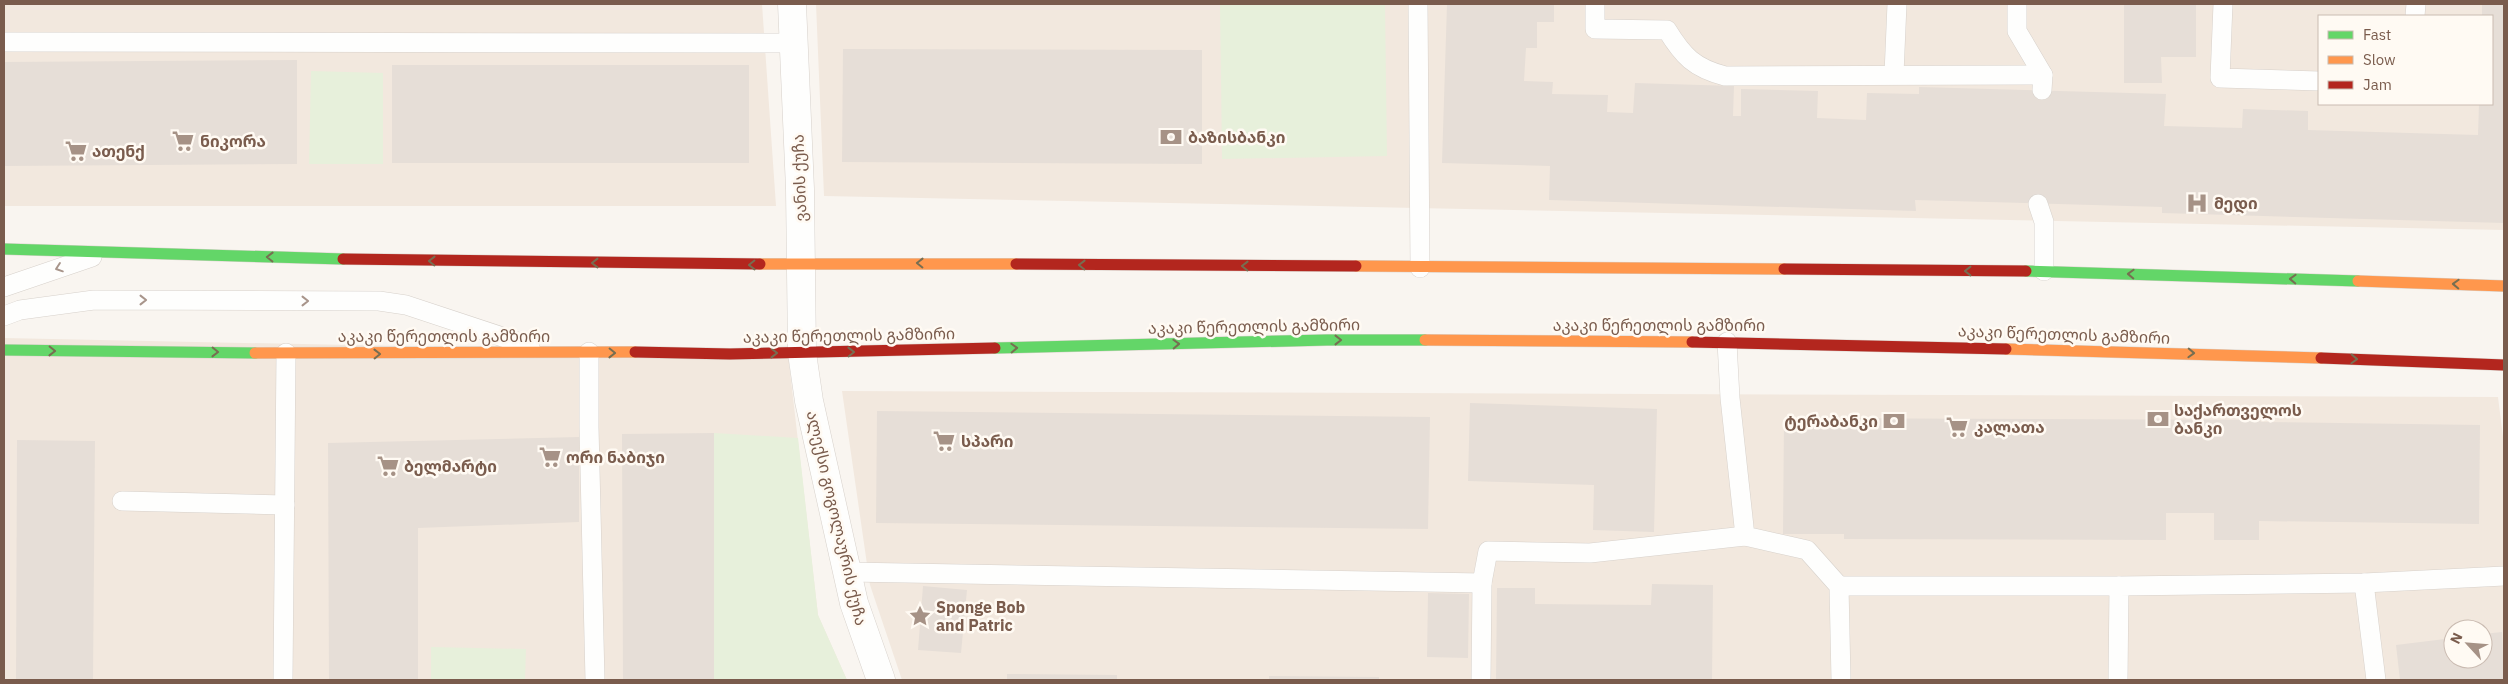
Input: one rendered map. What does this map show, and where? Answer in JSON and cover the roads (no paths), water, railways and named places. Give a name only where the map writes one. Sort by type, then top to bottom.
[{"type":"main road","points":[[4,249],[497,263],[893,263],[2044,271],[2504,286]]},
{"type":"main road","name":"აკაკი წერეთლის გამზირი","points":[[4,350],[286,353],[546,351],[802,353],[1327,340],[1727,342],[2143,352],[2504,365]]},
{"type":"street","name":"ვანის ქუჩა","points":[[792,4],[801,264],[802,353]]},
{"type":"street","name":"ალექსი გოგოლაურის ქუჩა","points":[[802,353],[809,401],[854,603],[881,680]]},
{"type":"lane","points":[[1418,4],[1420,268]]},
{"type":"lane","points":[[1595,4],[1595,29],[1667,30],[1680,52],[1705,71],[1725,76],[1894,74],[2042,82],[2017,31],[2017,4]]},
{"type":"lane","points":[[1894,74],[1897,4]]},
{"type":"lane","points":[[2223,4],[2220,78],[2318,81]]},
{"type":"lane","points":[[4,42],[794,43]]},
{"type":"lane","points":[[2038,204],[2044,222],[2044,271]]},
{"type":"lane","points":[[4,287],[105,252]]},
{"type":"lane","points":[[4,316],[20,310],[94,300],[379,301],[406,305],[546,351]]},
{"type":"lane","points":[[1727,342],[1730,398],[1745,536]]},
{"type":"lane","points":[[589,352],[595,680]]},
{"type":"lane","points":[[283,680],[286,353]]},
{"type":"lane","points":[[122,501],[285,505]]},
{"type":"lane","points":[[1481,680],[1482,584],[1488,551],[1590,553],[1745,536],[1807,550],[1839,586],[1842,680]]},
{"type":"lane","points":[[848,572],[1482,584]]},
{"type":"lane","points":[[1839,586],[2119,586],[2364,583],[2504,576]]},
{"type":"lane","points":[[2364,583],[2376,680]]},
{"type":"lane","points":[[2118,680],[2119,586]]},
{"type":"place","name":"ბაზისბანკი","points":[[1171,137]]},
{"type":"place","name":"ნიკორა","points":[[183,141]]},
{"type":"place","name":"ათენქ","points":[[76,151]]},
{"type":"place","name":"მედი","points":[[2197,203]]},
{"type":"place","name":"საქართველოს ბანკი","points":[[2158,419]]},
{"type":"place","name":"ტერაბანკი","points":[[1894,421]]},
{"type":"place","name":"კალათა","points":[[1957,427]]},
{"type":"place","name":"სპარი","points":[[944,441]]},
{"type":"place","name":"ორი ნაბიჯი","points":[[550,457]]},
{"type":"place","name":"ბელმარტი","points":[[388,466]]},
{"type":"place","name":"Sponge Bob and Patric","points":[[920,616]]}]
